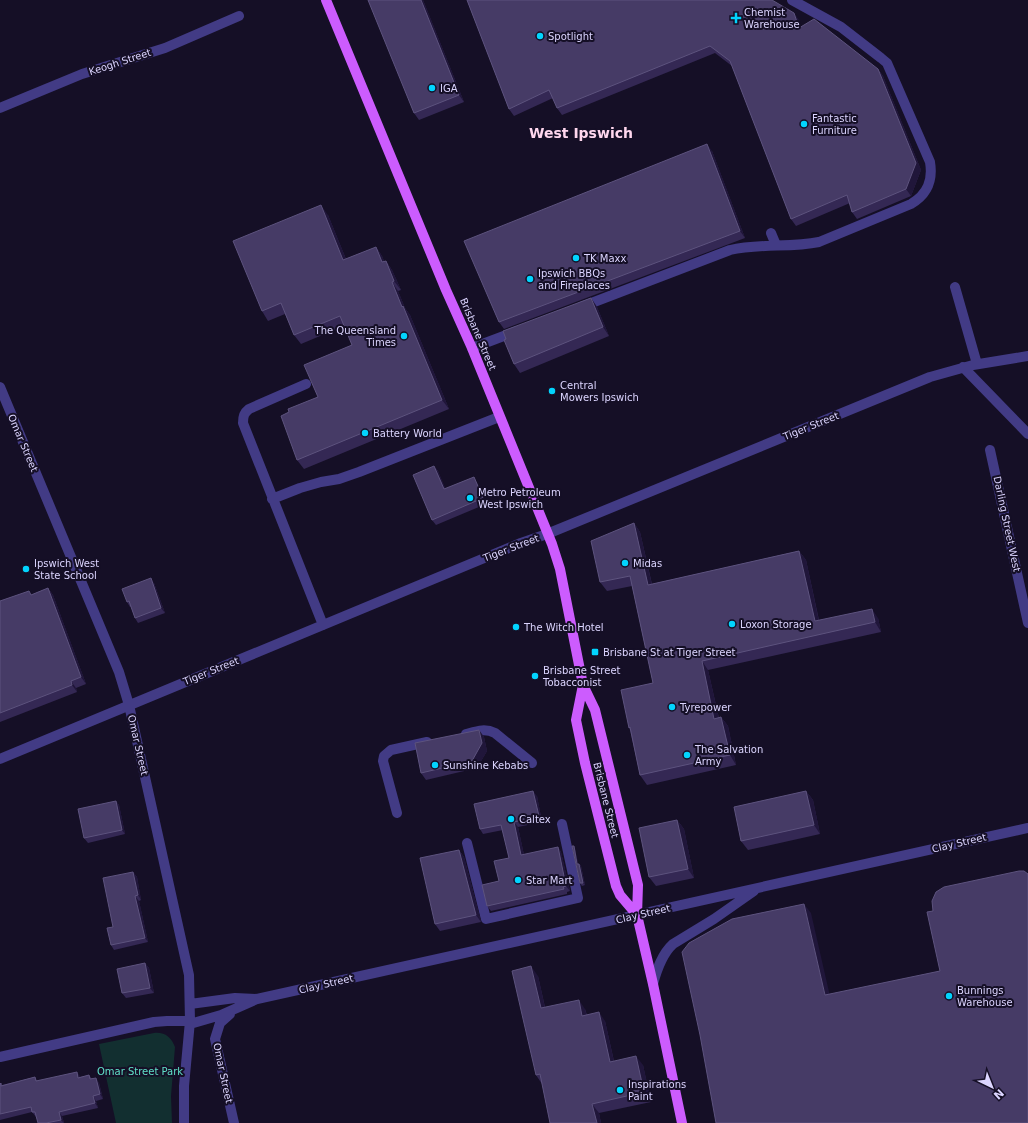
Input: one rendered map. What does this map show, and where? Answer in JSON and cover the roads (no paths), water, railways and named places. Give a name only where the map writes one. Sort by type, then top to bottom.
[{"type":"main road","name":"Brisbane Street","points":[[326,0],[397,168],[446,290],[472,348],[560,569],[584,684],[595,710],[638,885],[637,915],[682,1123]]},
{"type":"main road","name":"Brisbane Street","points":[[584,684],[576,720],[584,763],[616,886],[620,895],[637,915]]},
{"type":"street","points":[[571,311],[730,250],[743,247],[810,244],[819,242],[911,204],[919,199],[929,187],[931,170],[930,162],[886,63],[841,27],[792,0]]},
{"type":"street","name":"Keogh Street","points":[[0,108],[82,74],[165,48],[239,16]]},
{"type":"street","points":[[771,233],[776,245]]},
{"type":"street","points":[[955,287],[977,364]]},
{"type":"street","points":[[472,348],[527,328]]},
{"type":"street","name":"Tiger Street","points":[[0,759],[112,714],[129,705],[521,543],[547,534],[930,376],[977,364],[1028,356]]},
{"type":"street","points":[[963,367],[1028,434]]},
{"type":"street","points":[[306,384],[249,409],[245,413],[242,424],[323,625]]},
{"type":"street","name":"Omar Street","points":[[0,387],[119,672],[129,705],[190,981],[190,1023],[184,1086],[184,1123]]},
{"type":"street","points":[[272,499],[300,488],[338,479],[359,472],[500,417]]},
{"type":"street","name":"Darling Street West","points":[[990,450],[1028,623]]},
{"type":"street","points":[[454,736],[485,730],[490,731],[495,733],[532,763]]},
{"type":"street","points":[[397,813],[383,761],[384,756],[391,750],[438,740]]},
{"type":"street","points":[[467,843],[486,919],[578,898],[562,824]]},
{"type":"street","name":"Clay Street","points":[[0,1057],[154,1022],[167,1021],[190,1023],[221,1015],[257,999],[1028,828]]},
{"type":"street","points":[[653,984],[661,961],[673,944],[714,919],[759,887]]},
{"type":"street","name":"Clay Street","points":[[190,1004],[235,998],[257,999]]},
{"type":"street","name":"Omar Street","points":[[234,1123],[215,1039],[220,1023],[238,1008]]},
{"type":"place","name":"Chemist Warehouse","points":[[736,18]]},
{"type":"place","name":"Spotlight","points":[[540,36]]},
{"type":"place","name":"IGA","points":[[432,88]]},
{"type":"place","name":"Fantastic Furniture","points":[[804,124]]},
{"type":"place","name":"TK Maxx","points":[[576,258]]},
{"type":"place","name":"Ipswich BBQs and Fireplaces","points":[[530,279]]},
{"type":"place","name":"The Queensland Times","points":[[404,336]]},
{"type":"place","name":"Central Mowers Ipswich","points":[[552,391]]},
{"type":"place","name":"Battery World","points":[[365,433]]},
{"type":"place","name":"Metro Petroleum West Ipswich","points":[[470,498]]},
{"type":"place","name":"Midas","points":[[625,563]]},
{"type":"place","name":"Ipswich West State School","points":[[26,569]]},
{"type":"place","name":"Loxon Storage","points":[[732,624]]},
{"type":"place","name":"The Witch Hotel","points":[[516,627]]},
{"type":"place","name":"Brisbane St at Tiger Street","points":[[595,652]]},
{"type":"place","name":"Brisbane Street Tobacconist","points":[[535,676]]},
{"type":"place","name":"Tyrepower","points":[[672,707]]},
{"type":"place","name":"The Salvation Army","points":[[687,755]]},
{"type":"place","name":"Sunshine Kebabs","points":[[435,765]]},
{"type":"place","name":"Caltex","points":[[511,819]]},
{"type":"place","name":"Star Mart","points":[[518,880]]},
{"type":"place","name":"Bunnings Warehouse","points":[[949,996]]},
{"type":"place","name":"Inspirations Paint","points":[[620,1090]]},
{"type":"district","name":"West Ipswich","points":[[581,133]]},
{"type":"park label","name":"Omar Street Park","points":[[140,1071]]}]
